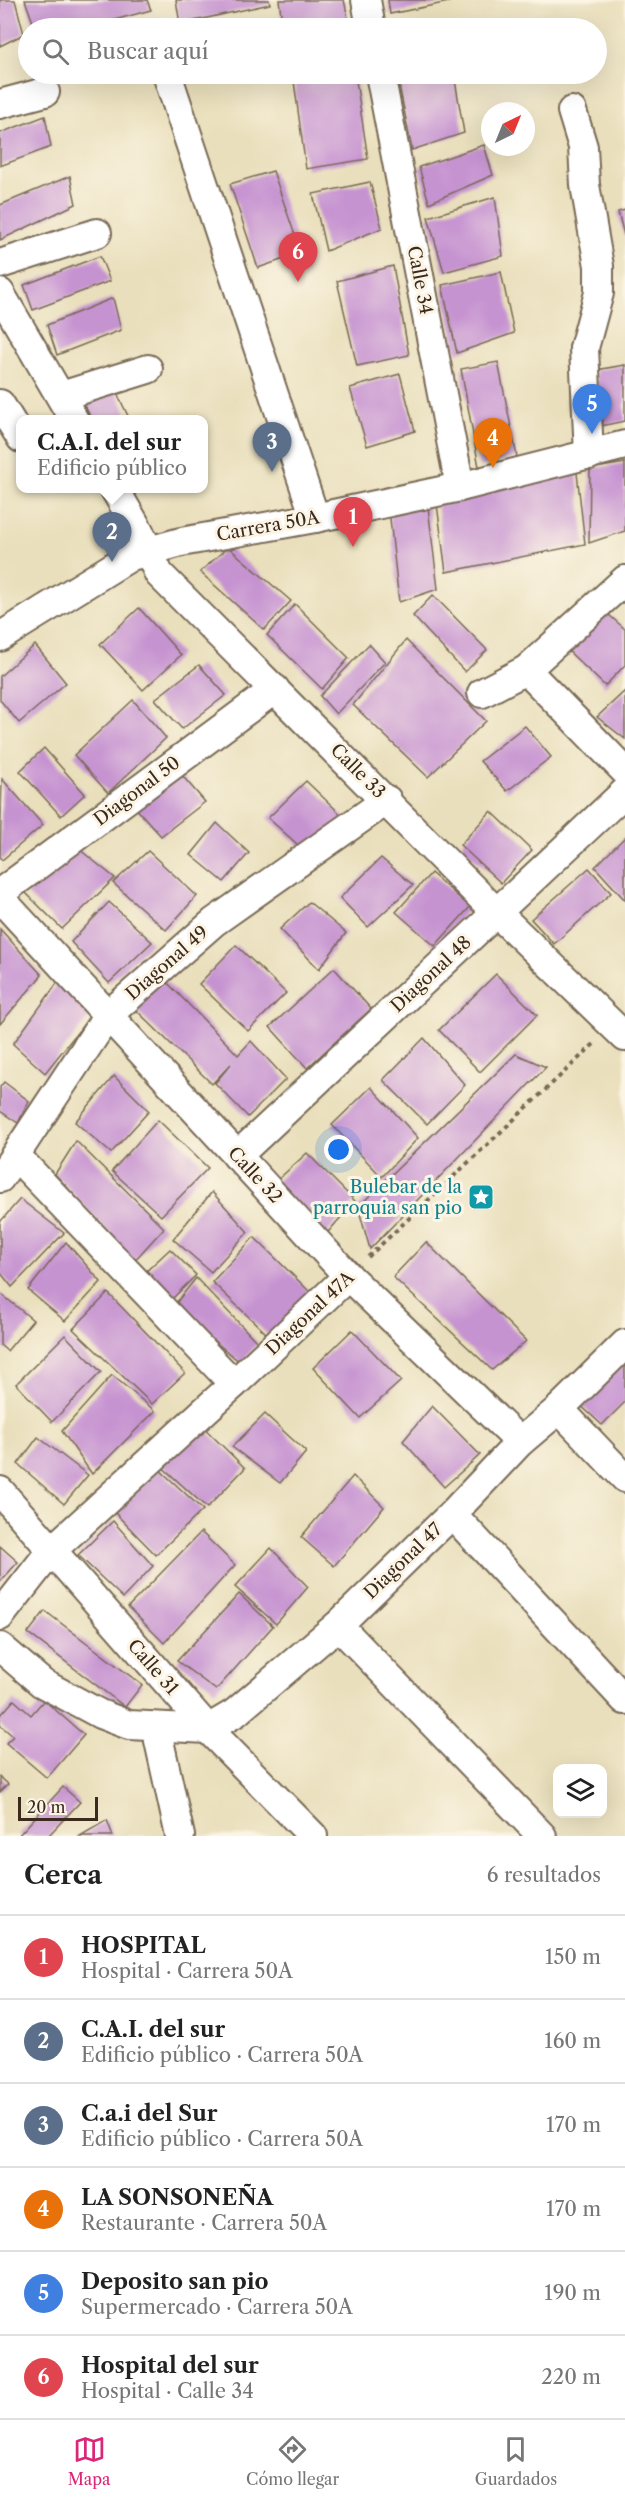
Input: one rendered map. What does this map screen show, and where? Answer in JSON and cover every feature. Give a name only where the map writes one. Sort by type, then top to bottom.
[{"type":"street","points":[[366,0],[369,18]]},
{"type":"street","points":[[170,84],[315,518]]},
{"type":"street","name":"Calle 34","points":[[382,84],[460,487]]},
{"type":"street","points":[[0,104],[45,92]]},
{"type":"street","points":[[572,111],[583,147],[585,185],[599,266],[599,293],[584,348],[589,454]]},
{"type":"street","points":[[0,264],[97,233]]},
{"type":"street","points":[[0,295],[67,408],[148,369]]},
{"type":"street","points":[[0,404],[16,430]]},
{"type":"street","name":"Carrera 50A","points":[[0,637],[131,556],[181,542],[315,518],[460,487],[625,445]]},
{"type":"street","name":"Calle 33","points":[[116,493],[139,531],[159,574],[387,800],[496,912],[621,1025]]},
{"type":"street","points":[[482,693],[526,670],[625,580]]},
{"type":"street","points":[[526,670],[625,771]]},
{"type":"street","name":"Diagonal 50","points":[[0,895],[275,689]]},
{"type":"street","name":"Diagonal 48","points":[[237,1156],[625,792]]},
{"type":"street","name":"Diagonal 49","points":[[8,1167],[108,1015],[214,922],[387,800]]},
{"type":"street","name":"Calle 32","points":[[0,895],[348,1276],[520,1442]]},
{"type":"street","points":[[8,1167],[234,1384]]},
{"type":"street","name":"Diagonal 47A","points":[[0,1616],[51,1551],[348,1276]]},
{"type":"street","name":"Diagonal 47","points":[[208,1728],[235,1713],[338,1625],[452,1514],[520,1442],[559,1409],[625,1344]]},
{"type":"street","points":[[559,1409],[625,1478]]},
{"type":"street","name":"Calle 31","points":[[0,1491],[208,1728],[313,1836]]},
{"type":"street","points":[[452,1514],[625,1700]]},
{"type":"street","points":[[338,1625],[542,1836]]},
{"type":"street","points":[[0,1647],[42,1683],[100,1714],[129,1725],[208,1728]]},
{"type":"street","points":[[156,1727],[180,1836]]},
{"type":"path","name":"Diagonal 47A","points":[[348,1276],[621,1025]]},
{"type":"building","points":[[0,0],[15,0],[20,18],[18,37],[0,46]]},
{"type":"building","points":[[25,0],[147,0],[151,10],[122,18],[31,18]]},
{"type":"building","points":[[176,0],[269,0],[270,4],[207,18],[179,18]]},
{"type":"building","points":[[279,0],[344,0],[348,18],[282,18]]},
{"type":"building","points":[[388,0],[448,0],[449,2],[390,14]]},
{"type":"building","points":[[294,84],[357,84],[368,159],[306,169]]},
{"type":"building","points":[[399,84],[456,84],[464,133],[412,150]]},
{"type":"building","points":[[45,116],[51,147],[0,166],[0,133]]},
{"type":"building","points":[[481,146],[481,156],[487,156],[493,175],[429,203],[419,167]]},
{"type":"building","points":[[273,171],[301,253],[258,268],[230,184]]},
{"type":"building","points":[[70,176],[76,204],[0,240],[0,205]]},
{"type":"building","points":[[370,182],[382,228],[326,251],[313,194]]},
{"type":"building","points":[[495,197],[503,256],[444,272],[428,217]]},
{"type":"building","points":[[625,210],[625,235],[624,235],[618,212]]},
{"type":"building","points":[[100,256],[110,281],[33,310],[24,285]]},
{"type":"building","points":[[393,266],[409,355],[357,366],[337,281]]},
{"type":"building","points":[[501,272],[514,333],[457,353],[442,285]]},
{"type":"building","points":[[113,298],[121,330],[57,355],[47,325]]},
{"type":"building","points":[[498,362],[517,457],[479,467],[461,369]]},
{"type":"building","points":[[625,365],[625,421],[596,427],[596,370]]},
{"type":"building","points":[[400,374],[415,431],[367,446],[350,388]]},
{"type":"building","points":[[115,389],[128,415],[90,415],[84,404]]},
{"type":"building","points":[[625,463],[625,531],[589,543],[590,469]]},
{"type":"building","points":[[576,464],[585,544],[446,572],[436,497]]},
{"type":"building","points":[[427,499],[438,589],[399,602],[389,509]]},
{"type":"building","points":[[228,547],[291,601],[264,630],[200,572]]},
{"type":"building","points":[[433,595],[487,650],[465,672],[413,616]]},
{"type":"building","points":[[295,604],[349,658],[322,689],[267,635]]},
{"type":"building","points":[[139,608],[181,655],[143,690],[100,644]]},
{"type":"building","points":[[601,608],[625,629],[625,665],[605,686],[562,645]]},
{"type":"building","points":[[406,640],[486,721],[428,777],[353,705]]},
{"type":"building","points":[[369,644],[385,662],[336,714],[320,696]]},
{"type":"building","points":[[35,645],[66,683],[19,723],[0,700],[0,676]]},
{"type":"building","points":[[199,665],[226,695],[182,729],[155,699]]},
{"type":"building","points":[[625,691],[625,739],[597,717]]},
{"type":"building","points":[[133,700],[166,738],[108,793],[74,755]]},
{"type":"building","points":[[525,726],[551,757],[507,791],[480,761]]},
{"type":"building","points":[[44,748],[85,794],[61,816],[20,771]]},
{"type":"building","points":[[179,772],[205,802],[161,836],[134,806]]},
{"type":"building","points":[[2,779],[43,825],[2,860],[0,858]]},
{"type":"building","points":[[306,781],[351,824],[306,852],[268,818]]},
{"type":"building","points":[[491,811],[532,850],[501,883],[460,845]]},
{"type":"building","points":[[217,823],[249,853],[224,882],[191,855]]},
{"type":"building","points":[[625,837],[625,900],[595,867]]},
{"type":"building","points":[[74,845],[115,878],[62,929],[25,892]]},
{"type":"building","points":[[148,851],[197,896],[166,930],[113,883]]},
{"type":"building","points":[[381,858],[413,885],[368,927],[340,898]]},
{"type":"building","points":[[589,868],[611,893],[554,944],[531,919]]},
{"type":"building","points":[[431,873],[470,907],[435,946],[396,912]]},
{"type":"building","points":[[109,902],[152,942],[109,983],[71,942]]},
{"type":"building","points":[[309,902],[346,933],[319,969],[280,929]]},
{"type":"building","points":[[0,929],[42,975],[0,1024]]},
{"type":"building","points":[[236,945],[286,993],[248,1031],[199,984]]},
{"type":"building","points":[[334,968],[371,1009],[307,1068],[270,1027]]},
{"type":"building","points":[[496,974],[537,1015],[480,1072],[439,1030]]},
{"type":"building","points":[[160,975],[238,1055],[251,1041],[286,1079],[248,1117],[215,1083],[231,1064],[212,1084],[132,1006]]},
{"type":"building","points":[[58,982],[92,1014],[45,1073],[13,1044]]},
{"type":"building","points":[[424,1038],[465,1085],[427,1124],[383,1080]]},
{"type":"building","points":[[516,1054],[546,1067],[370,1249],[358,1207]]},
{"type":"building","points":[[114,1076],[149,1111],[111,1153],[75,1122]]},
{"type":"building","points":[[4,1082],[29,1101],[18,1123],[0,1111],[0,1087]]},
{"type":"building","points":[[371,1087],[418,1138],[382,1177],[332,1125]]},
{"type":"building","points":[[158,1120],[208,1168],[161,1216],[112,1171]]},
{"type":"building","points":[[76,1141],[164,1228],[134,1261],[55,1174]]},
{"type":"building","points":[[307,1153],[355,1201],[322,1239],[273,1184]]},
{"type":"building","points":[[212,1192],[248,1232],[211,1272],[173,1239]]},
{"type":"building","points":[[20,1199],[64,1233],[12,1287],[0,1272],[0,1222]]},
{"type":"building","points":[[254,1237],[311,1293],[269,1336],[212,1282]]},
{"type":"building","points":[[66,1242],[101,1282],[65,1321],[28,1290]]},
{"type":"building","points":[[426,1242],[526,1341],[492,1370],[393,1277]]},
{"type":"building","points":[[170,1249],[196,1275],[171,1300],[141,1276]]},
{"type":"building","points":[[196,1278],[258,1343],[241,1363],[173,1307]]},
{"type":"building","points":[[0,1293],[33,1320],[7,1351],[0,1345]]},
{"type":"building","points":[[108,1293],[185,1373],[152,1404],[73,1329]]},
{"type":"building","points":[[352,1330],[401,1381],[360,1418],[313,1368]]},
{"type":"building","points":[[65,1335],[101,1372],[52,1422],[16,1384]]},
{"type":"building","points":[[625,1352],[625,1402],[602,1425],[577,1402]]},
{"type":"building","points":[[112,1375],[155,1411],[92,1474],[62,1431]]},
{"type":"building","points":[[432,1406],[480,1455],[444,1487],[403,1441]]},
{"type":"building","points":[[265,1414],[306,1452],[280,1483],[232,1447]]},
{"type":"building","points":[[199,1423],[245,1468],[207,1508],[159,1464]]},
{"type":"building","points":[[38,1437],[88,1475],[64,1504],[18,1464]]},
{"type":"building","points":[[159,1469],[203,1510],[156,1555],[115,1513]]},
{"type":"building","points":[[353,1476],[384,1507],[334,1566],[301,1537]]},
{"type":"building","points":[[113,1521],[153,1566],[123,1598],[78,1555]]},
{"type":"building","points":[[201,1532],[235,1565],[164,1643],[128,1607]]},
{"type":"building","points":[[0,1546],[18,1562],[0,1582]]},
{"type":"building","points":[[271,1548],[308,1587],[276,1624],[235,1587]]},
{"type":"building","points":[[239,1594],[273,1626],[216,1690],[177,1661]]},
{"type":"building","points":[[45,1611],[142,1685],[125,1707],[28,1633]]},
{"type":"building","points":[[14,1700],[31,1715],[44,1700],[84,1735],[47,1778],[6,1743],[13,1736],[0,1725],[0,1716]]},
{"type":"building","points":[[0,1777],[8,1784],[0,1792]]},
{"type":"building","points":[[63,1787],[80,1802],[48,1836],[18,1836]]},
{"type":"building","points":[[107,1820],[113,1836],[80,1836]]},
{"type":"place","name":"Hospital del sur","points":[[298,282]]},
{"type":"place","name":"Deposito san pio","points":[[592,434]]},
{"type":"place","name":"LA SONSONEÑA","points":[[493,468]]},
{"type":"place","name":"C.a.i del Sur","points":[[272,472]]},
{"type":"place","name":"HOSPITAL","points":[[353,547]]},
{"type":"place","name":"C.A.I. del sur","points":[[112,562]]},
{"type":"place","name":"Bulebar de la parroquia san pio","points":[[481,1197]]}]
